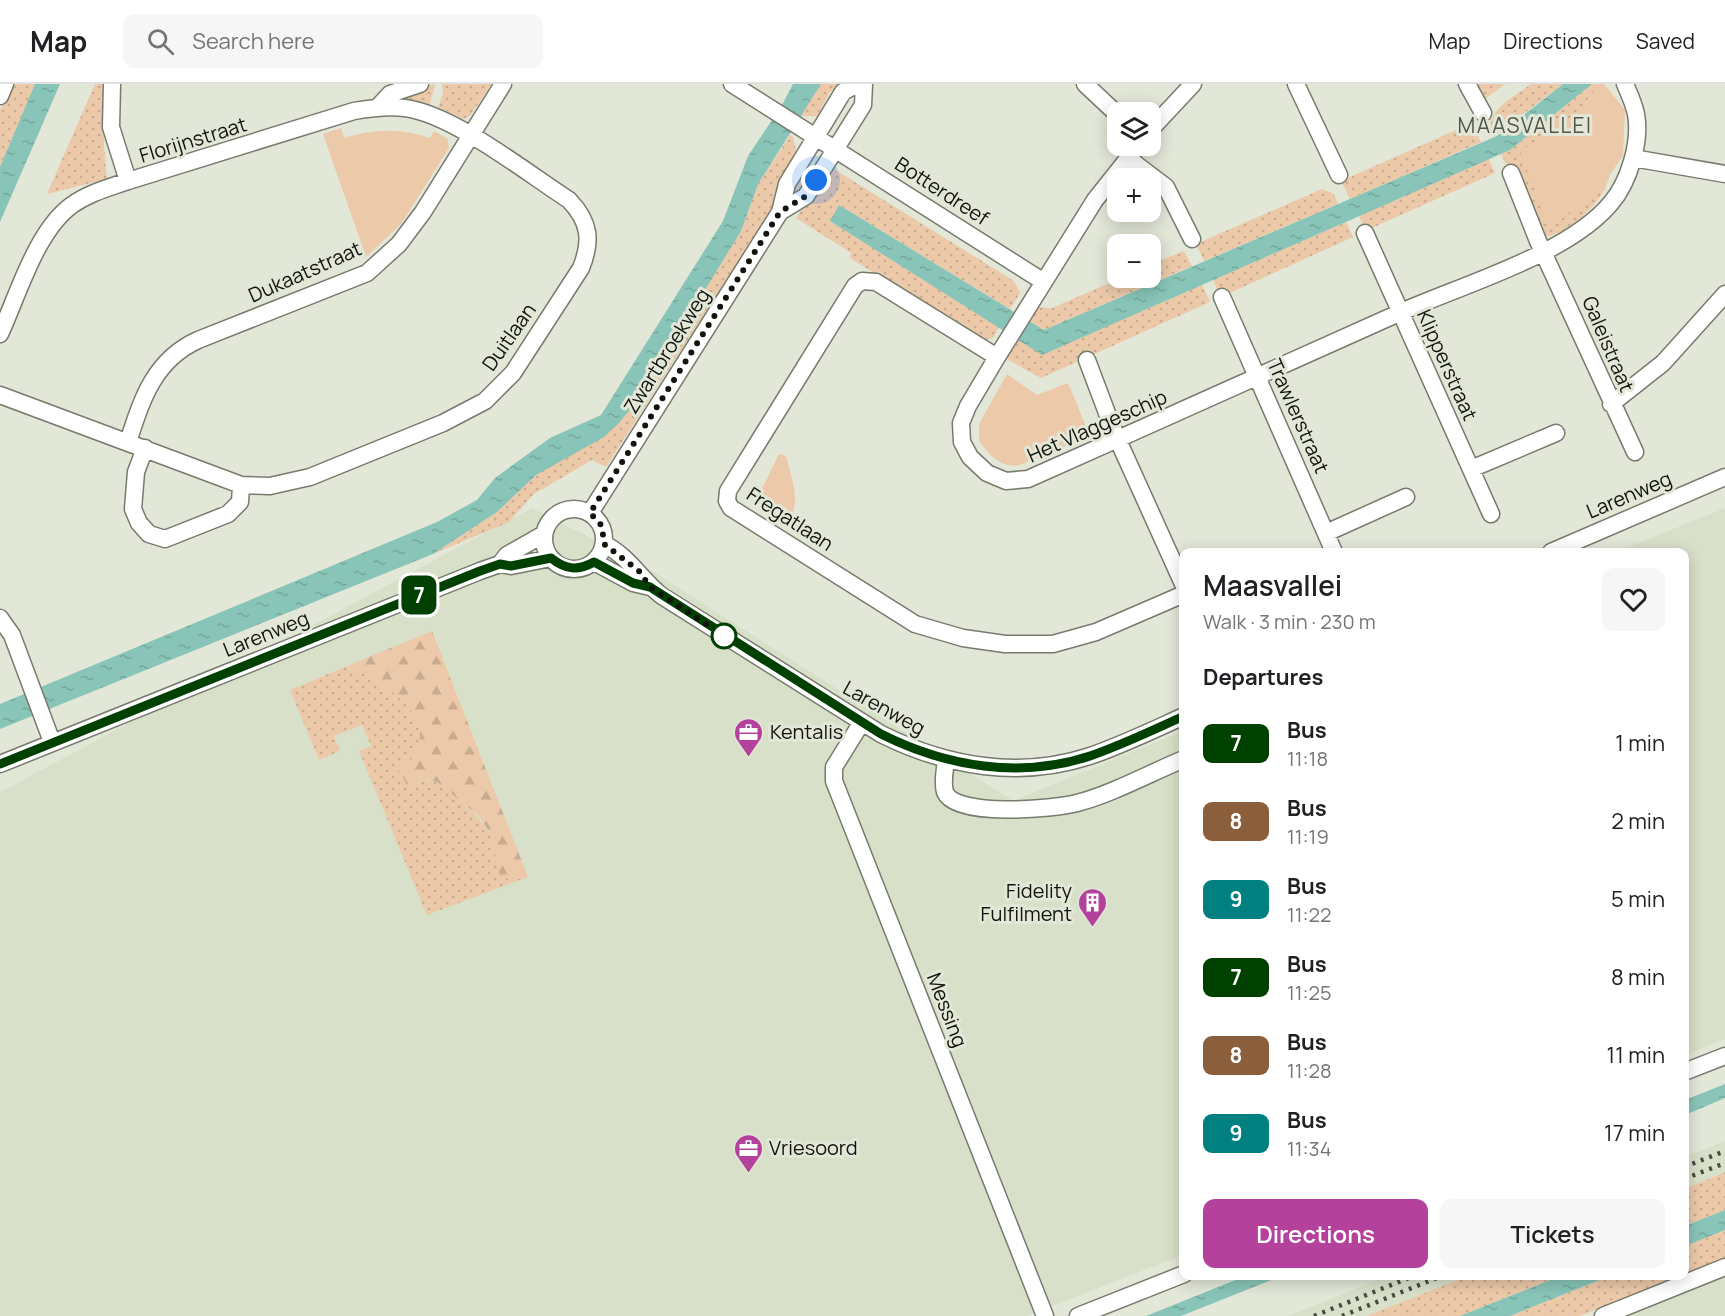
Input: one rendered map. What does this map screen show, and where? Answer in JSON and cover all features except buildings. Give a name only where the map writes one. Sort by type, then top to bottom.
[{"type":"street","points":[[0,96],[5,84]]},
{"type":"street","points":[[112,84],[111,127],[128,181]]},
{"type":"street","points":[[378,107],[390,94],[420,84]]},
{"type":"street","name":"Dukaatstraat","points":[[128,442],[145,390],[170,358],[198,340],[367,273],[399,244],[423,212],[503,84]]},
{"type":"street","name":"Botterdreef","points":[[732,84],[1044,282]]},
{"type":"street","name":"Zwartbroekweg","points":[[590,513],[780,212],[787,184],[816,136],[843,93],[857,84]]},
{"type":"street","name":"Zwartbroekweg","points":[[780,212],[806,196],[837,149],[863,105],[864,84]]},
{"type":"street","points":[[1085,84],[1107,105]]},
{"type":"street","points":[[1161,118],[1193,84]]},
{"type":"street","points":[[1296,84],[1339,175]]},
{"type":"street","points":[[1467,84],[1483,113]]},
{"type":"street","name":"Het Vlaggeschip","points":[[1131,156],[1095,201],[1001,351],[968,406],[961,423],[962,442],[970,458],[987,473],[1006,481],[1028,479],[1117,440],[1400,312],[1545,251],[1581,229],[1610,204],[1625,182],[1633,158],[1636,114],[1625,84]]},
{"type":"street","name":"Florijnstraat","points":[[0,334],[38,248],[52,224],[71,206],[92,194],[354,111],[378,107],[404,108],[427,113],[470,136]]},
{"type":"street","name":"Duitlaan","points":[[0,395],[241,485],[270,486],[310,477],[421,432],[485,401],[513,373],[581,268],[588,251],[587,229],[581,213],[569,200],[470,136]]},
{"type":"street","points":[[1138,156],[1166,187],[1192,239]]},
{"type":"street","points":[[1633,158],[1725,174]]},
{"type":"street","points":[[1511,173],[1545,251]]},
{"type":"street","name":"Klipperstraat","points":[[1365,233],[1491,514]]},
{"type":"street","name":"Galeistraat","points":[[1545,251],[1611,405],[1635,453]]},
{"type":"street","name":"Fregatlaan","points":[[1001,351],[876,282],[862,281],[855,286],[728,491],[727,501],[731,508],[915,624],[963,638],[1005,644],[1053,644],[1096,632],[1179,596]]},
{"type":"street","points":[[1611,405],[1663,363],[1725,294]]},
{"type":"street","name":"Trawlerstraat","points":[[1222,297],[1332,548]]},
{"type":"street","points":[[1087,360],[1117,440],[1179,575]]},
{"type":"street","points":[[1471,469],[1556,433]]},
{"type":"street","points":[[145,448],[136,472],[133,500],[139,523],[149,534],[165,539],[228,514],[240,502],[241,485]]},
{"type":"street","name":"Larenweg","points":[[1560,548],[1725,477]]},
{"type":"street","points":[[1326,533],[1406,497]]},
{"type":"street","points":[[500,564],[507,555],[544,534],[556,515],[567,509],[579,509],[590,513],[602,526],[604,544],[594,562],[572,569],[551,558],[545,547],[544,534]]},
{"type":"street","name":"Larenweg","points":[[604,544],[639,571],[650,587],[862,722],[906,746],[946,760],[1004,768],[1047,766],[1091,756],[1179,718]]},
{"type":"street","name":"Larenweg","points":[[0,764],[500,564],[511,566],[551,558]]},
{"type":"street","points":[[594,562],[633,583],[650,587]]},
{"type":"street","points":[[0,618],[12,635],[52,742]]},
{"type":"street","name":"Messing","points":[[862,722],[834,767],[834,781],[1045,1316]]},
{"type":"street","points":[[946,760],[945,792],[952,802],[968,807],[1022,810],[1077,803],[1179,761]]},
{"type":"street","points":[[1689,1070],[1725,1056]]},
{"type":"street","points":[[1603,1316],[1725,1267]]},
{"type":"street","points":[[1078,1316],[1179,1276]]},
{"type":"shaded area","points":[[532,508],[641,564],[1013,801],[1179,733],[1179,1257],[1026,1316],[0,1316],[0,792]]},
{"type":"shaded area","points":[[1725,508],[1725,1039],[1689,1053],[1689,548],[1627,548]]},
{"type":"shaded area","points":[[1725,1141],[1725,1172],[1689,1187],[1689,1155]]},
{"type":"shaded area","points":[[1725,1268],[1725,1316],[1608,1316]]},
{"type":"shaded area","points":[[1378,1280],[1457,1280],[1367,1316],[1288,1316]]},
{"type":"green space","points":[[12,84],[35,84],[0,167],[0,110]]},
{"type":"green space","points":[[95,84],[107,84],[104,146],[107,179],[47,194]]},
{"type":"green space","points":[[435,84],[430,104],[393,97]]},
{"type":"green space","points":[[442,84],[491,84],[471,115],[464,119],[438,107],[443,93]]},
{"type":"green space","points":[[821,84],[840,84],[830,92],[817,116],[800,116]]},
{"type":"green space","points":[[1472,84],[1505,84],[1481,102]]},
{"type":"green space","points":[[1531,84],[1563,84],[1493,137],[1491,128],[1495,113]]},
{"type":"green space","points":[[1592,84],[1600,84],[1608,125],[1612,160],[1609,176],[1603,192],[1592,207],[1563,230],[1541,237],[1501,154],[1510,150]]},
{"type":"green space","points":[[1600,84],[1604,84],[1625,110],[1623,156],[1601,187],[1549,229],[1520,151],[1572,118]]},
{"type":"green space","points":[[1472,123],[1481,142],[1350,199],[1341,181]]},
{"type":"green space","points":[[341,128],[344,138],[366,133],[398,131],[430,138],[434,131],[448,139],[449,148],[401,224],[366,257],[323,134]]},
{"type":"green space","points":[[790,135],[793,137],[796,151],[771,210],[606,467],[592,460],[534,494],[509,522],[433,554],[497,512],[536,475],[619,423],[639,398],[741,231],[758,184]]},
{"type":"green space","points":[[1489,159],[1495,173],[1365,231],[1359,216]]},
{"type":"green space","points":[[829,166],[1014,281],[1020,293],[1010,309],[839,205],[830,221],[999,327],[993,338],[983,340],[968,332],[850,258],[851,253],[796,218]]},
{"type":"green space","points":[[803,168],[812,175],[788,206],[792,187]]},
{"type":"green space","points":[[1322,189],[1334,194],[1338,204],[1204,261],[1196,244]]},
{"type":"green space","points":[[1346,222],[1353,237],[1221,297],[1213,280]]},
{"type":"green space","points":[[1184,251],[1192,266],[1161,279],[1161,260]]},
{"type":"green space","points":[[1107,284],[1107,288],[1141,288],[1044,330],[1024,317],[1030,307],[1052,308]]},
{"type":"green space","points":[[1202,285],[1210,302],[1041,378],[1001,356],[1013,336],[1042,354]]},
{"type":"green space","points":[[1007,374],[1037,395],[1068,383],[1090,436],[1017,466],[1011,466],[995,459],[979,441],[979,424]]},
{"type":"green space","points":[[779,454],[786,456],[794,488],[795,504],[790,519],[757,499]]},
{"type":"green space","points":[[432,631],[528,877],[513,880],[500,877],[491,835],[480,817],[437,782],[428,780],[407,785],[398,769],[414,757],[420,737],[418,722],[412,711],[392,692],[347,666]]},
{"type":"green space","points":[[347,666],[392,692],[412,712],[418,723],[420,738],[414,758],[398,769],[407,785],[428,781],[443,786],[487,829],[497,849],[499,874],[513,880],[528,877],[427,915],[359,751],[371,746],[362,725],[334,736],[340,751],[319,760],[290,690]]},
{"type":"green space","points":[[1725,1172],[1725,1210],[1689,1224],[1689,1187]]},
{"type":"green space","points":[[1725,1230],[1725,1258],[1689,1272],[1689,1244]]},
{"type":"green space","points":[[1457,1280],[1550,1280],[1460,1316],[1367,1316]]},
{"type":"green space","points":[[1600,1280],[1670,1280],[1580,1316],[1510,1316]]},
{"type":"water","points":[[35,84],[60,84],[0,222],[0,167]]},
{"type":"water","points":[[793,84],[821,84],[758,184],[741,231],[639,398],[619,423],[604,437],[536,475],[497,512],[433,554],[0,729],[0,704],[437,522],[477,500],[495,478],[550,438],[601,415],[723,221],[748,156],[782,105]]},
{"type":"water","points":[[1563,84],[1592,84],[1510,150],[1042,355],[830,221],[839,205],[1044,330],[1142,288],[1161,288],[1161,280],[1497,136]]},
{"type":"water","points":[[1725,1084],[1725,1098],[1689,1113],[1689,1098]]},
{"type":"water","points":[[1725,1210],[1725,1230],[1689,1244],[1689,1224]]},
{"type":"water","points":[[1236,1280],[1271,1280],[1181,1316],[1146,1316]]},
{"type":"water","points":[[1550,1280],[1600,1280],[1510,1316],[1460,1316]]},
{"type":"railway","points":[[1689,1165],[1725,1151]]},
{"type":"railway","points":[[1689,1177],[1725,1163]]},
{"type":"railway","points":[[1314,1316],[1404,1280]]},
{"type":"railway","points":[[1342,1316],[1432,1280]]},
{"type":"bus line","name":"7","points":[[0,764],[480,571],[500,564],[511,566],[535,559],[551,558],[572,569],[594,562],[633,583],[650,587],[881,734],[920,753],[946,760],[1004,768],[1047,766],[1091,756],[1179,718]]},
{"type":"place","name":"Kentalis","points":[[749,758]]},
{"type":"place","name":"Fidelity Fulfilment","points":[[1093,928]]},
{"type":"place","name":"Vriesoord","points":[[748,1174]]},
{"type":"district","name":"MAASVALLEI","points":[[1525,126]]},
{"type":"route","points":[[724,636],[650,587],[639,571],[604,544],[602,526],[590,513],[780,212],[806,196],[816,180]]}]
